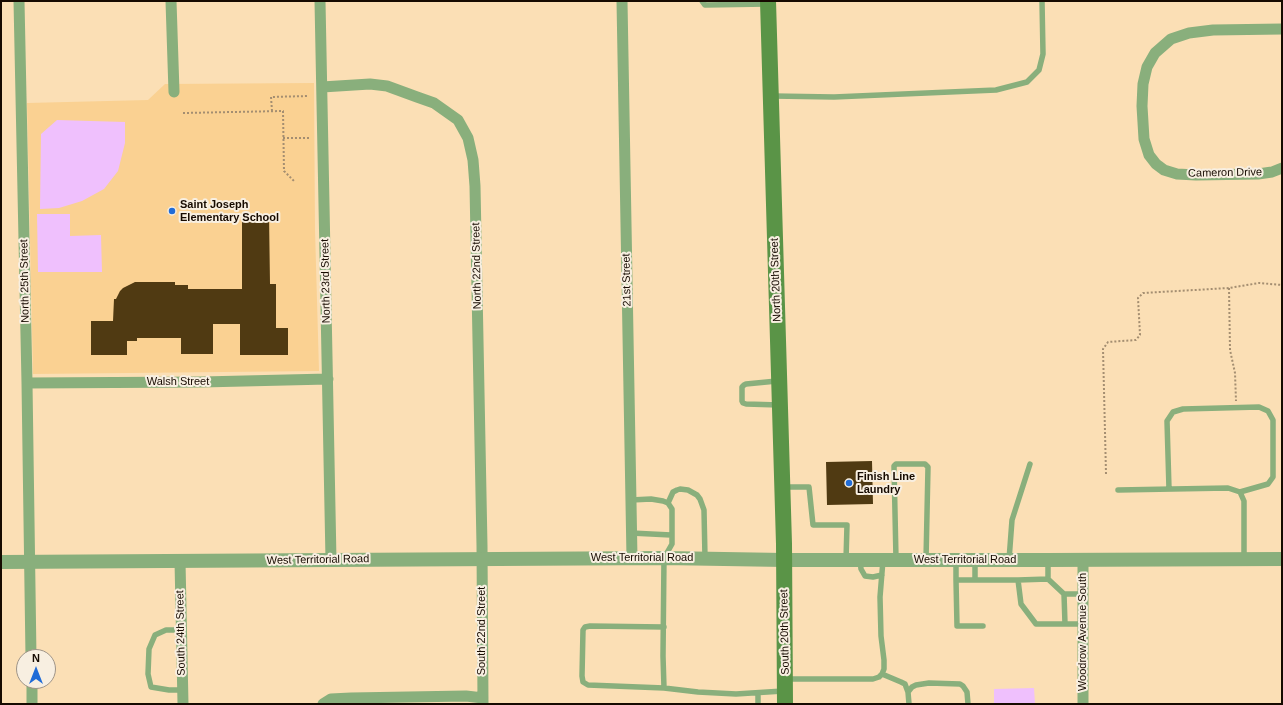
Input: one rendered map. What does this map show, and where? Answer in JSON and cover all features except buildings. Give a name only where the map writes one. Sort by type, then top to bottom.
[{"type":"main road","name":"North 20th Street","points":[[768,2],[784,560]]},
{"type":"main road","name":"South 20th Street","points":[[784,560],[785,691]]},
{"type":"street","name":"North 25th Street","points":[[19,1],[31,649]]},
{"type":"street","points":[[170,1],[174,92]]},
{"type":"street","name":"North 23rd Street","points":[[320,1],[331,560]]},
{"type":"street","name":"21st Street","points":[[622,1],[632,558]]},
{"type":"street","name":"Cameron Drive","points":[[1282,29],[1213,30],[1189,32],[1171,39],[1155,53],[1147,67],[1143,84],[1142,106],[1144,139],[1149,155],[1156,164],[1164,170],[1176,174],[1196,175],[1258,174],[1272,172],[1282,168]]},
{"type":"street","name":"North 22nd Street","points":[[322,87],[370,84],[388,86],[434,103],[458,120],[468,138],[474,160],[475,186],[482,559]]},
{"type":"street","name":"Walsh Street","points":[[27,383],[202,382],[328,379]]},
{"type":"street","name":"West Territorial Road","points":[[1,562],[632,558],[784,560],[1282,559]]},
{"type":"street","name":"South 22nd Street","points":[[482,559],[483,701]]},
{"type":"street","name":"Woodrow Avenue South","points":[[1083,560],[1083,704]]},
{"type":"street","name":"South 24th Street","points":[[180,561],[183,704]]},
{"type":"street","points":[[32,689],[32,704]]},
{"type":"street","points":[[327,701],[466,696],[483,701]]},
{"type":"lane","points":[[702,1],[704,5],[768,2]]},
{"type":"lane","points":[[770,96],[834,97],[996,90],[1027,82],[1039,70],[1044,54],[1042,1]]},
{"type":"lane","points":[[779,381],[746,384],[742,388],[742,401],[746,404],[780,405]]},
{"type":"lane","points":[[1118,490],[1228,488],[1240,492],[1268,484],[1273,477],[1273,420],[1268,411],[1259,407],[1183,409],[1173,412],[1167,421],[1169,489]]},
{"type":"lane","points":[[664,627],[585,627],[583,630],[582,676],[584,682],[588,685],[664,688],[736,694],[785,691],[873,679],[882,674],[884,660],[881,636],[880,597],[882,575],[890,560],[894,466],[896,464],[925,464],[928,467],[926,560]]},
{"type":"lane","points":[[1009,560],[1012,520],[1030,464]]},
{"type":"lane","points":[[782,487],[809,487],[813,525],[847,524],[853,560],[865,576],[872,577],[882,575]]},
{"type":"lane","points":[[668,503],[674,492],[680,489],[692,492],[700,500],[704,510],[705,558]]},
{"type":"lane","points":[[1240,492],[1244,501],[1244,559]]},
{"type":"lane","points":[[631,500],[651,499],[668,503],[672,509],[672,544],[664,558],[664,688]]},
{"type":"lane","points":[[631,534],[671,535]]},
{"type":"lane","points":[[956,560],[956,626],[983,626]]},
{"type":"lane","points":[[975,560],[975,580]]},
{"type":"lane","points":[[1048,560],[1048,579]]},
{"type":"lane","points":[[956,580],[1048,579],[1064,594],[1083,594]]},
{"type":"lane","points":[[1018,580],[1021,604],[1036,624],[1083,624]]},
{"type":"lane","points":[[1064,594],[1065,624]]},
{"type":"lane","points":[[182,630],[166,630],[155,634],[149,649],[148,674],[151,688],[182,690]]},
{"type":"lane","points":[[882,674],[905,684],[908,692],[909,704]]},
{"type":"lane","points":[[908,692],[916,685],[947,683],[960,684],[967,692],[968,704]]},
{"type":"lane","points":[[758,693],[758,704]]},
{"type":"path","points":[[272,111],[272,97],[308,96]]},
{"type":"path","points":[[183,112],[283,111],[284,171],[294,181]]},
{"type":"path","points":[[283,138],[309,138]]},
{"type":"path","points":[[1106,474],[1103,349],[1108,342],[1136,340],[1140,334],[1138,298],[1143,293],[1229,288],[1259,283],[1282,285]]},
{"type":"path","points":[[1229,288],[1230,350],[1235,373],[1236,402]]},
{"type":"shaded area","name":"Saint Joseph Elementary School","points":[[314,83],[315,230],[319,371],[33,374],[27,103],[148,100],[165,84]]},
{"type":"shaded area","points":[[57,120],[125,122],[125,143],[118,171],[104,189],[82,201],[59,208],[40,209],[41,134]]},
{"type":"shaded area","points":[[37,214],[70,214],[70,236],[101,235],[102,272],[38,272]]},
{"type":"shaded area","points":[[1034,688],[1035,704],[994,704],[994,689]]},
{"type":"place","name":"Saint Joseph Elementary School","points":[[172,211]]},
{"type":"place","name":"Finish Line Laundry","points":[[849,483]]}]
